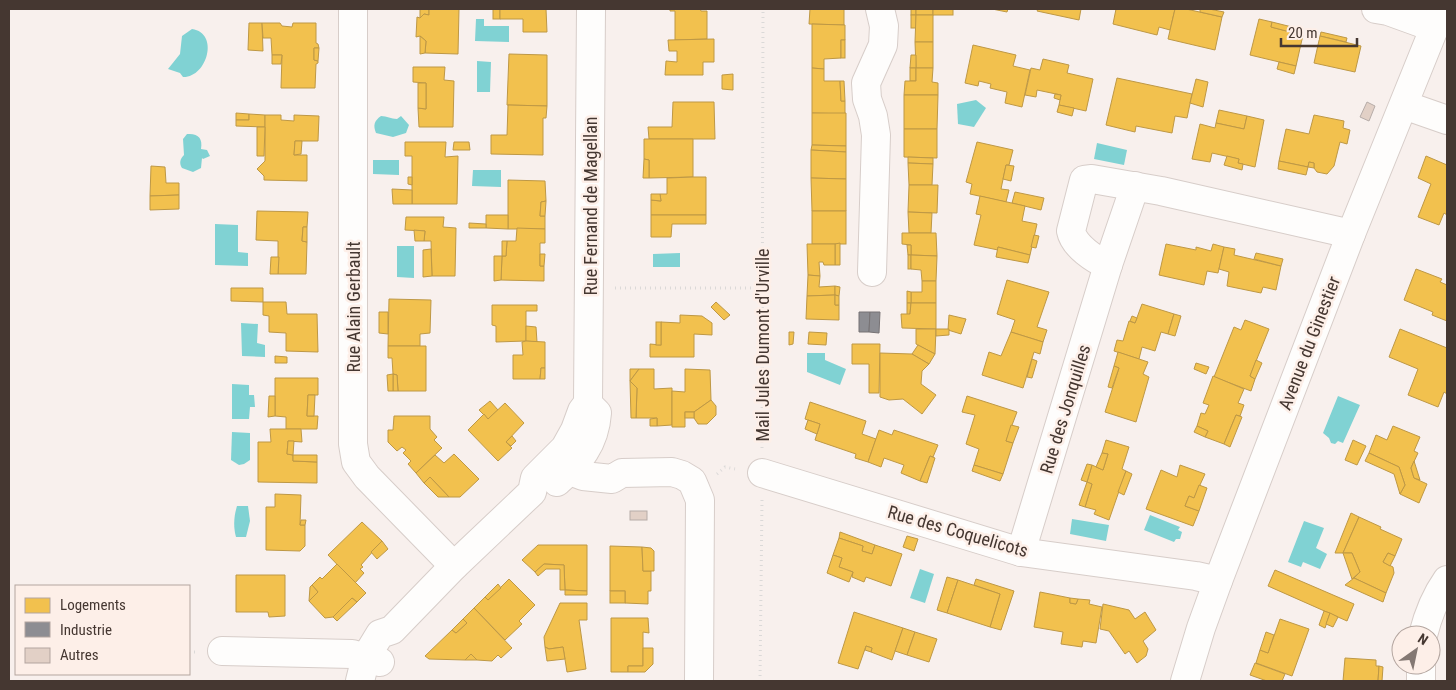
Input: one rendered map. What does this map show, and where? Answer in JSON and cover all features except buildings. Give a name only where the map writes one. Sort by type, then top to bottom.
[{"type":"street","name":"Rue Alain Gerbault","points":[[353,9],[353,444],[356,462],[367,477],[454,566]]},
{"type":"street","name":"Rue Fernand de Magellan","points":[[370,670],[380,634],[392,630],[454,566],[532,492],[535,478],[575,454],[596,427],[597,413],[588,403],[591,9]]},
{"type":"street","points":[[872,272],[876,134],[874,116],[867,98],[866,83],[883,45],[884,26],[880,9]]},
{"type":"street","points":[[1376,9],[1438,18]]},
{"type":"street","name":"Avenue du Ginestier","points":[[1185,681],[1218,581],[1351,234],[1438,18]]},
{"type":"street","points":[[1404,105],[1447,120]]},
{"type":"street","points":[[1108,265],[1098,261],[1072,238],[1071,231],[1084,180],[1092,179],[1135,186],[1351,234]]},
{"type":"street","name":"Rue des Jonquilles","points":[[1021,552],[1108,265],[1135,186]]},
{"type":"street","points":[[575,454],[604,452],[616,463],[622,473],[672,472],[682,475],[692,481],[698,491],[700,500],[699,681]]},
{"type":"street","name":"Rue des Coquelicots","points":[[762,473],[1021,552],[1196,576],[1218,581]]},
{"type":"street","points":[[1426,625],[1438,593],[1447,580]]},
{"type":"street","points":[[222,651],[334,653],[370,670]]},
{"type":"path","name":"Mail Jules Dumont d'Urville","points":[[760,681],[763,9]]},
{"type":"path","points":[[590,288],[762,288]]},
{"type":"path","points":[[698,491],[725,467],[762,473]]},
{"type":"water","points":[[476,19],[484,19],[484,26],[509,26],[509,42],[475,41]]},
{"type":"water","points":[[192,29],[201,32],[206,38],[208,46],[207,55],[204,63],[198,70],[191,75],[183,77],[180,73],[168,69],[180,54],[182,36]]},
{"type":"water","points":[[477,61],[491,62],[490,92],[477,92]]},
{"type":"water","points":[[976,100],[986,108],[974,127],[958,124],[957,104]]},
{"type":"water","points":[[381,116],[397,119],[401,116],[409,125],[406,133],[393,137],[376,133],[375,123]]},
{"type":"water","points":[[187,134],[197,135],[201,142],[201,149],[207,150],[210,156],[202,158],[201,168],[193,172],[182,168],[180,164],[184,155],[183,139]]},
{"type":"water","points":[[1097,143],[1127,150],[1124,165],[1094,159]]},
{"type":"water","points":[[373,160],[399,160],[399,175],[373,174]]},
{"type":"water","points":[[473,170],[501,170],[501,187],[472,186]]},
{"type":"water","points":[[215,224],[238,225],[238,252],[248,253],[248,266],[215,265]]},
{"type":"water","points":[[397,246],[414,246],[414,278],[397,277]]},
{"type":"water","points":[[680,253],[680,267],[653,267],[653,254]]},
{"type":"water","points":[[241,323],[258,324],[257,343],[265,345],[265,357],[242,356]]},
{"type":"water","points":[[807,353],[825,353],[825,360],[846,369],[840,385],[807,372]]},
{"type":"water","points":[[232,384],[249,385],[249,395],[254,395],[255,407],[250,407],[249,419],[232,419]]},
{"type":"water","points":[[1338,396],[1360,405],[1343,443],[1338,441],[1335,444],[1331,443],[1329,438],[1323,433]]},
{"type":"water","points":[[232,432],[250,433],[250,460],[244,464],[239,465],[231,460]]},
{"type":"water","points":[[237,506],[248,506],[250,521],[246,537],[236,537],[234,521]]},
{"type":"water","points":[[1150,515],[1180,527],[1178,530],[1182,532],[1180,539],[1176,539],[1174,542],[1144,530]]},
{"type":"water","points":[[1072,519],[1109,525],[1106,541],[1070,534]]},
{"type":"water","points":[[1304,521],[1324,528],[1316,548],[1327,554],[1320,569],[1303,562],[1301,567],[1288,562]]},
{"type":"water","points":[[920,569],[934,574],[925,603],[910,598]]}]
